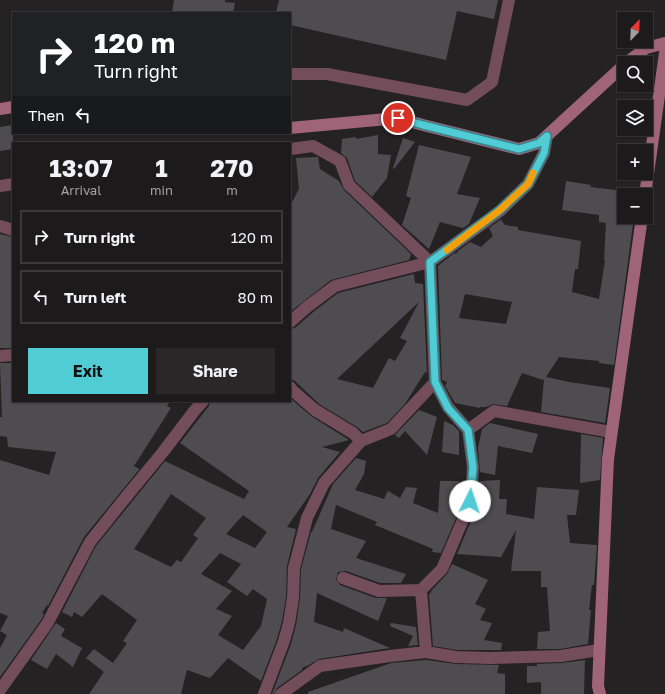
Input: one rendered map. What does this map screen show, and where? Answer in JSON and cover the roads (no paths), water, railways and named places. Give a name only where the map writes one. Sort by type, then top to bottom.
[{"type":"street","points":[[291,74],[327,74],[467,100],[492,82],[509,0]]},
{"type":"street","points":[[636,56],[646,48],[665,43]]},
{"type":"street","points":[[646,188],[665,53]]},
{"type":"street","points":[[291,128],[398,118],[519,149],[539,143],[617,71]]},
{"type":"street","points":[[0,109],[12,107]]},
{"type":"street","points":[[291,321],[335,286],[430,262],[500,210],[528,184],[544,153],[547,136]]},
{"type":"street","points":[[291,149],[313,146],[340,161],[349,184],[430,262],[435,382],[448,408],[468,430],[473,467],[470,501],[442,569],[421,590],[379,591],[343,578]]},
{"type":"street","points":[[0,186],[12,184]]},
{"type":"street","points":[[600,694],[598,686],[599,650],[608,459],[641,224]]},
{"type":"street","points":[[0,226],[12,230]]},
{"type":"street","points":[[0,356],[12,355]]},
{"type":"street","points":[[264,694],[284,641],[289,623],[293,598],[294,568],[307,518],[324,483],[361,441],[391,429],[435,382]]},
{"type":"street","points":[[291,388],[315,410],[353,432],[361,441]]},
{"type":"street","points":[[0,690],[47,624],[90,542],[164,452],[202,402]]},
{"type":"street","points":[[468,430],[494,411],[611,432]]},
{"type":"street","points":[[421,590],[426,652]]},
{"type":"street","points":[[281,694],[320,666],[390,656],[426,652],[456,657],[490,658],[561,656],[599,650]]}]
